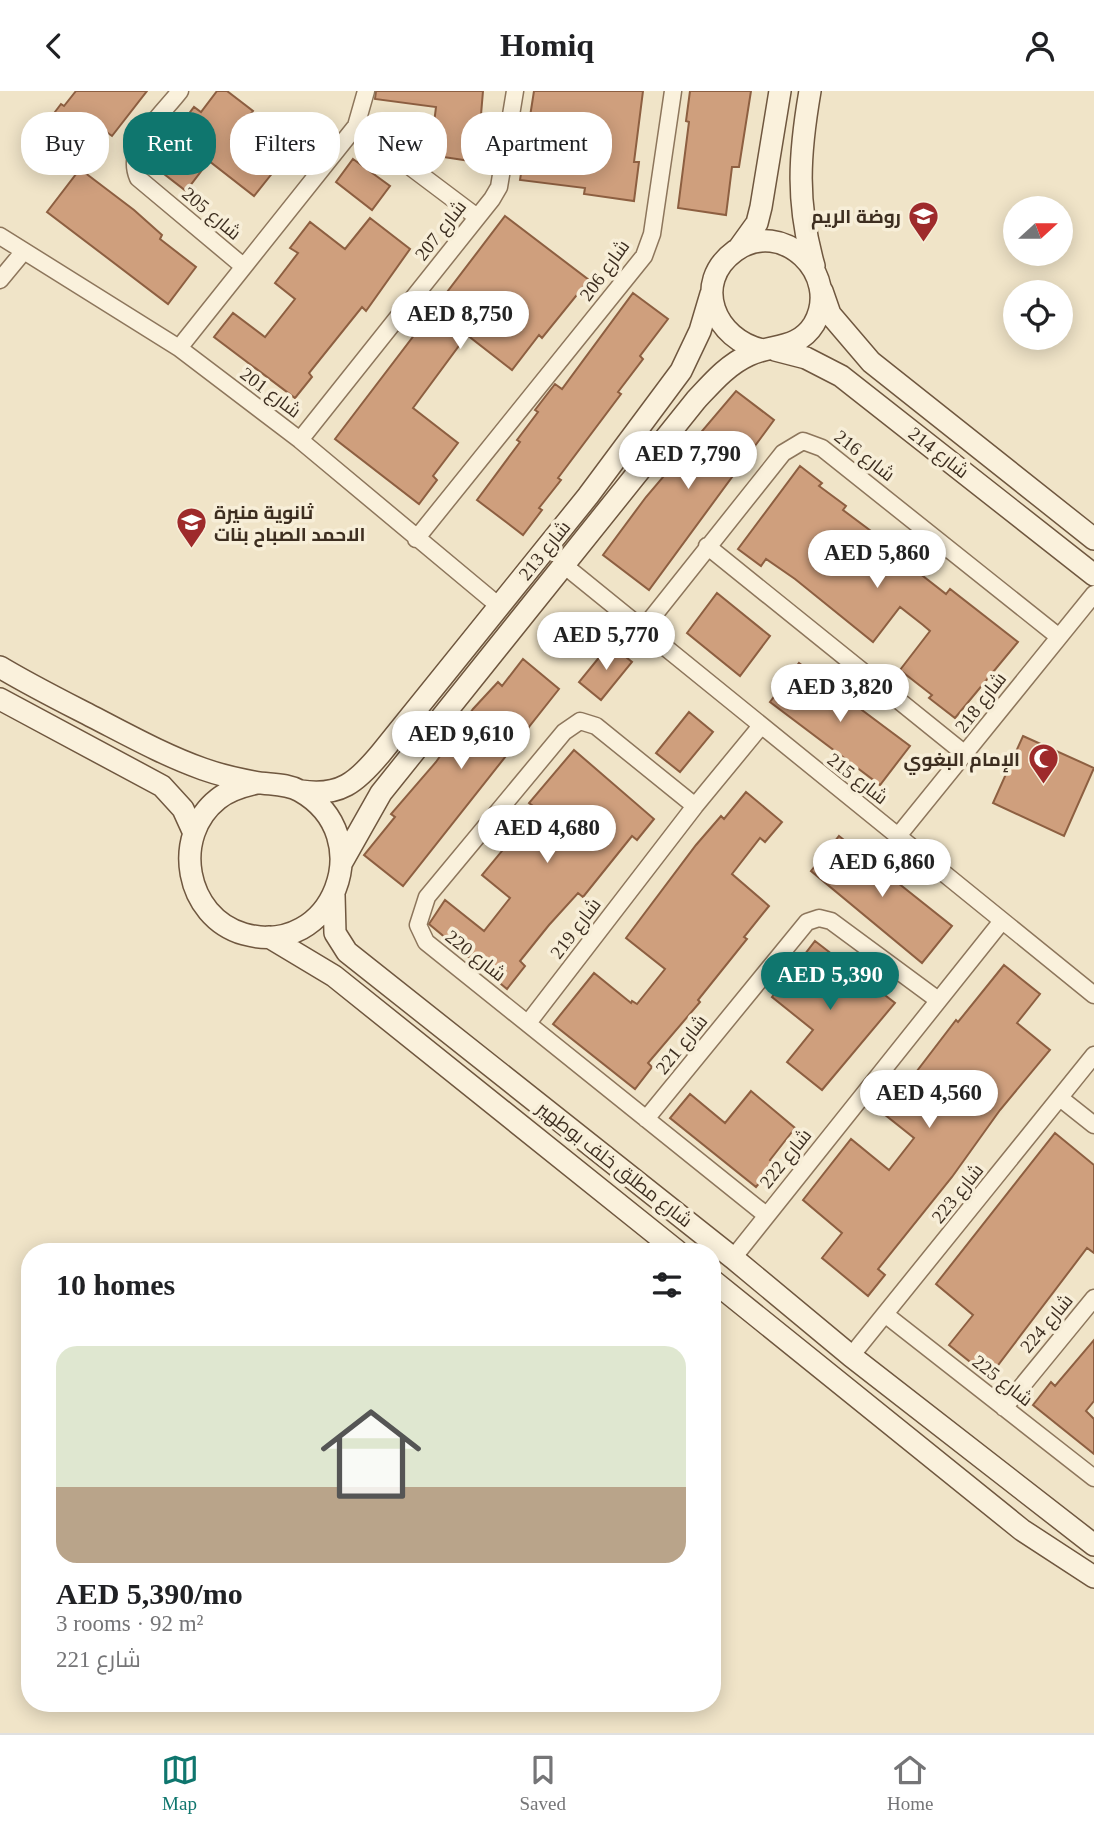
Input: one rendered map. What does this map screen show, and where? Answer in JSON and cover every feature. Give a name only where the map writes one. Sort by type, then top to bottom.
[{"type":"main road","points":[[780,91],[757,223],[739,248],[718,270],[712,288],[713,308],[721,325],[734,339],[768,350],[799,340],[813,325],[820,307],[818,278],[800,204],[804,128],[810,91]]},
{"type":"main road","points":[[790,91],[788,120],[791,125],[804,128]]},
{"type":"main road","points":[[739,248],[757,241],[786,244],[802,254],[818,278]]},
{"type":"main road","name":"شارع 214","points":[[818,278],[831,314],[871,362],[1094,539]]},
{"type":"main road","name":"شارع 213","points":[[300,790],[323,794],[335,791],[348,785],[371,766],[588,496],[681,371],[700,331],[712,288]]},
{"type":"main road","name":"شارع 214","points":[[768,350],[806,358],[841,376],[1094,575]]},
{"type":"main road","name":"شارع 213","points":[[342,862],[381,793],[710,384],[736,363],[768,350]]},
{"type":"main road","points":[[0,667],[164,754],[220,775],[300,790],[323,808],[338,833],[342,862],[334,895],[322,912],[307,925],[288,934],[268,937],[243,934],[220,923],[202,905],[191,881],[188,856],[193,831],[204,813],[218,798],[236,788],[257,783]]},
{"type":"main road","points":[[0,699],[162,786],[183,809],[193,831]]},
{"type":"main road","name":"شارع مطلق خلف بوطهير","points":[[334,895],[335,933],[347,952],[714,1243]]},
{"type":"main road","name":"شارع مطلق خلف بوطهير","points":[[268,937],[334,976],[667,1243]]},
{"type":"main road","name":"شارع مطلق خلف بوطهير","points":[[721,1248],[851,1356],[1094,1545]]},
{"type":"main road","points":[[721,1287],[1021,1530],[1094,1577]]},
{"type":"street","name":"شارع 205","points":[[180,91],[135,148],[132,164],[138,178],[243,266]]},
{"type":"street","name":"شارع 205","points":[[360,112],[366,91]]},
{"type":"street","name":"شارع 207","points":[[300,440],[499,187],[515,91]]},
{"type":"street","name":"شارع 206","points":[[416,539],[644,255],[652,235],[673,91]]},
{"type":"street","name":"شارع 205","points":[[179,348],[354,129]]},
{"type":"street","points":[[421,175],[477,217]]},
{"type":"street","name":"شارع 201","points":[[0,236],[179,348],[300,440],[499,606]]},
{"type":"street","points":[[0,280],[24,251]]},
{"type":"street","name":"شارع 216","points":[[643,629],[707,545],[783,453],[793,445],[812,442],[1059,636]]},
{"type":"street","points":[[707,545],[965,754]]},
{"type":"street","name":"شارع 215","points":[[565,566],[760,727],[1094,995]]},
{"type":"street","name":"شارع 218","points":[[898,836],[1094,594]]},
{"type":"street","name":"شارع 220","points":[[695,806],[596,726],[580,721],[564,732],[427,897],[418,925],[426,942],[766,1215]]},
{"type":"street","name":"شارع 219","points":[[528,1023],[695,806],[760,727]]},
{"type":"street","name":"شارع 221","points":[[646,1119],[807,922],[819,918],[831,921],[938,1000]]},
{"type":"street","name":"شارع 222","points":[[733,1258],[1002,921]]},
{"type":"street","name":"شارع 223","points":[[851,1356],[1094,1055]]},
{"type":"street","points":[[1060,1098],[1094,1125]]},
{"type":"street","name":"شارع 224","points":[[1004,1408],[1094,1298]]},
{"type":"street","name":"شارع 225","points":[[886,1315],[1094,1478]]},
{"type":"building","points":[[76,91],[147,91],[131,112],[123,112],[123,122],[112,136],[109,134],[109,112],[55,112],[61,104],[64,106]]},
{"type":"building","points":[[217,91],[227,91],[253,111],[230,112],[230,175],[271,175],[254,196],[216,166],[216,112],[201,112]]},
{"type":"building","points":[[376,91],[483,91],[481,112],[461,112],[461,160],[447,158],[447,112],[435,112],[436,107],[375,99]]},
{"type":"building","points":[[534,91],[643,91],[634,162],[639,162],[634,201],[584,194],[585,188],[520,180],[521,175],[612,175],[612,112],[531,112]]},
{"type":"building","points":[[690,91],[751,91],[739,167],[732,167],[726,215],[678,208],[689,122],[686,121]]},
{"type":"building","points":[[353,159],[354,175],[375,175],[390,186],[372,210],[336,182]]},
{"type":"building","points":[[75,175],[88,175],[134,210],[162,235],[160,239],[196,267],[168,304],[47,212]]},
{"type":"building","points":[[165,175],[198,175],[186,191]]},
{"type":"building","points":[[505,216],[589,280],[542,338],[539,335],[512,370],[467,335],[413,408],[458,443],[433,476],[437,480],[419,504],[335,439]]},
{"type":"building","points":[[370,218],[410,249],[366,311],[362,307],[309,373],[312,377],[295,398],[214,337],[233,313],[265,337],[295,299],[275,283],[298,253],[290,248],[310,222],[345,249]]},
{"type":"building","points":[[633,293],[668,319],[640,356],[643,359],[618,392],[621,394],[558,478],[561,480],[539,508],[542,510],[523,535],[477,500],[520,442],[517,440],[538,412],[535,410],[555,384],[562,389]]},
{"type":"building","points":[[736,391],[774,420],[649,590],[603,555],[646,497]]},
{"type":"building","points":[[800,466],[822,483],[819,486],[846,506],[843,510],[879,537],[877,540],[946,594],[950,589],[1018,642],[955,718],[929,698],[932,695],[900,670],[930,631],[900,607],[873,642],[766,559],[761,566],[738,549]]},
{"type":"building","points":[[717,593],[770,636],[740,676],[687,633]]},
{"type":"building","points":[[610,644],[632,662],[601,700],[579,682]]},
{"type":"building","points":[[523,659],[559,689],[403,886],[364,855],[395,817],[391,814],[436,762],[473,709],[498,682],[502,686]]},
{"type":"building","points":[[799,663],[910,746],[880,785],[770,702]]},
{"type":"building","points":[[689,712],[713,732],[680,772],[656,753]]},
{"type":"building","name":"الإمام البغوي","points":[[1023,736],[1094,768],[1064,836],[993,803]]},
{"type":"building","points":[[574,750],[654,819],[637,840],[632,836],[583,897],[578,893],[549,925],[520,961],[525,966],[507,989],[429,924],[445,900],[484,931],[510,898],[482,875],[511,840],[507,837],[533,806],[529,803]]},
{"type":"building","points":[[746,792],[782,822],[765,842],[760,838],[732,874],[769,906],[744,937],[747,939],[698,1000],[700,1002],[648,1063],[652,1067],[635,1089],[553,1024],[594,973],[631,1003],[632,1001],[637,1004],[665,969],[626,938],[696,845],[721,816],[724,819]]},
{"type":"building","points":[[839,836],[952,926],[922,963],[811,871]]},
{"type":"building","points":[[815,941],[895,1003],[822,1090],[787,1062],[813,1030],[772,997]]},
{"type":"building","points":[[1004,965],[1040,994],[1017,1023],[1050,1050],[1000,1110],[952,1177],[878,1269],[885,1275],[868,1296],[822,1258],[842,1233],[803,1200],[851,1139],[889,1170],[914,1138],[884,1114],[956,1020],[958,1022]]},
{"type":"building","points":[[751,1091],[795,1128],[770,1160],[775,1164],[756,1187],[670,1118],[690,1094],[725,1123]]},
{"type":"building","points":[[1055,1133],[1094,1165],[1094,1253],[1087,1248],[989,1377],[949,1345],[973,1315],[936,1284]]},
{"type":"building","points":[[1094,1340],[1094,1401],[1086,1411],[1094,1419],[1094,1454],[1033,1405],[1051,1382],[1055,1386]]},
{"type":"place","name":"روضة الريم","points":[[924,243]]},
{"type":"place","name":"ثانوية منيرة الاحمد الصباح بنات","points":[[191,550]]},
{"type":"place","name":"الإمام البغوي","points":[[1043,786]]}]
